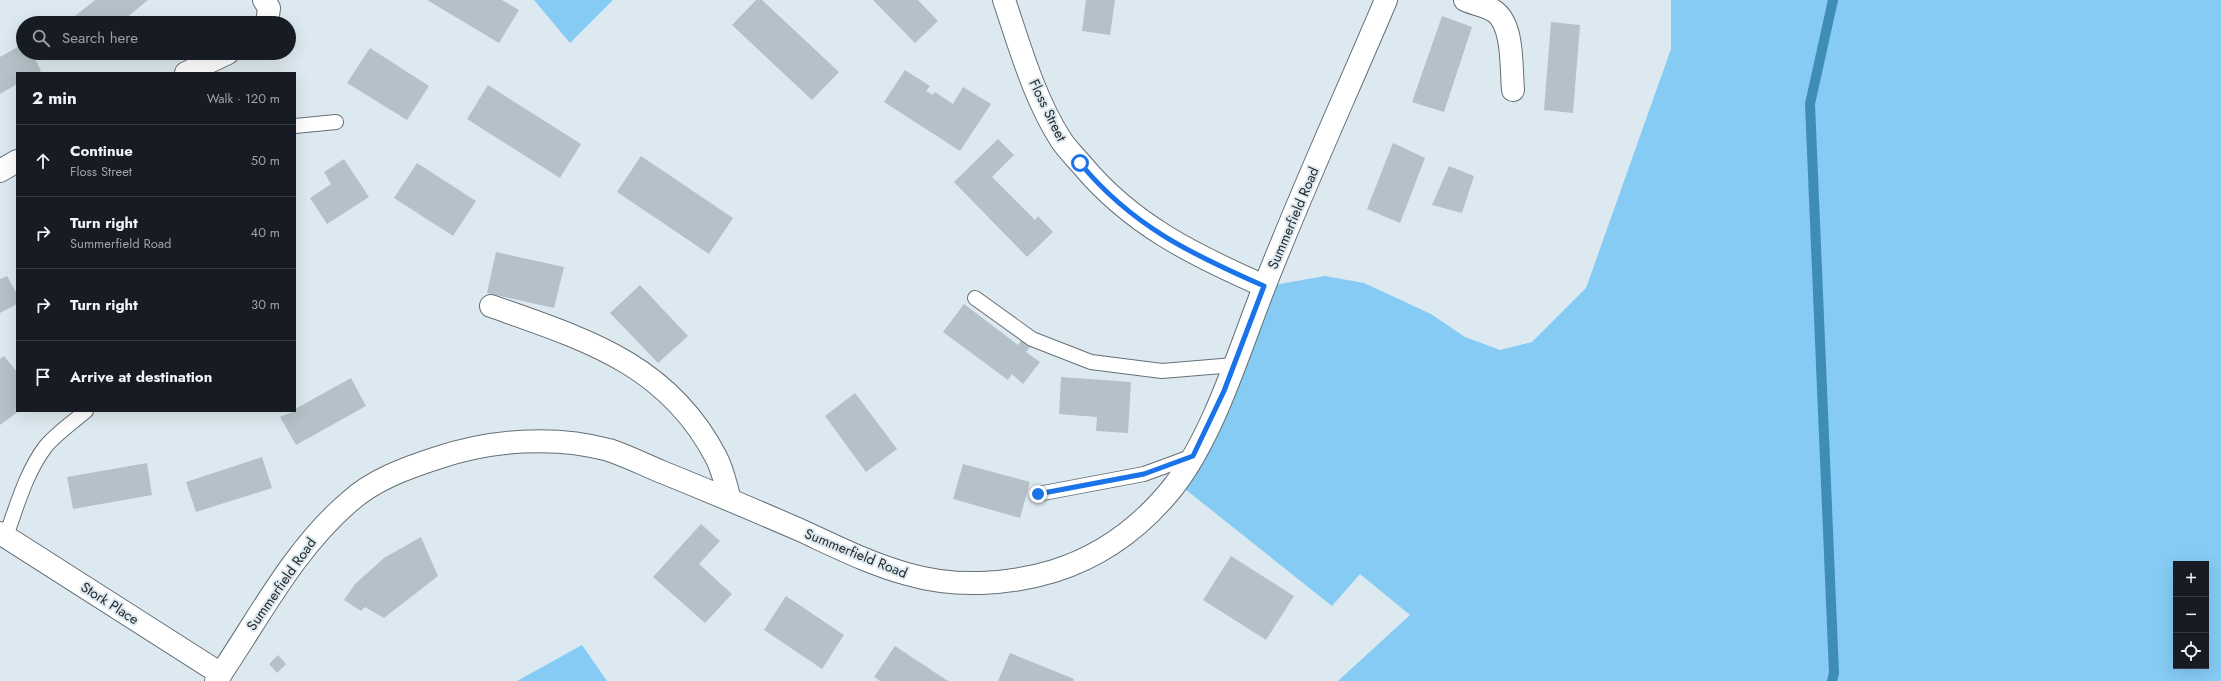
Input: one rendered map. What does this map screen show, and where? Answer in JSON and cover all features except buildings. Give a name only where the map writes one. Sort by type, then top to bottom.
[{"type":"street","points":[[264,0],[269,8],[268,16]]},
{"type":"street","name":"Floss Street","points":[[1004,0],[1044,107],[1062,140],[1098,184],[1119,205],[1146,225],[1205,260],[1264,286]]},
{"type":"street","name":"Summerfield Road","points":[[218,678],[295,561],[317,533],[350,500],[403,469],[474,448],[518,442],[566,443],[609,450],[730,500],[870,561],[908,575],[944,582],[991,582],[1029,579],[1078,563],[1109,545],[1137,526],[1175,485],[1193,456],[1216,409],[1264,286],[1386,0]]},
{"type":"street","points":[[1465,0],[1494,11],[1503,19],[1508,33],[1513,90]]},
{"type":"street","points":[[188,72],[213,60]]},
{"type":"street","points":[[0,171],[16,162]]},
{"type":"street","points":[[491,306],[599,346],[637,368],[671,394],[693,418],[717,458],[730,500]]},
{"type":"street","name":"Stork Place","points":[[3,534],[218,678]]},
{"type":"lane","points":[[296,126],[336,122]]},
{"type":"lane","points":[[975,298],[1032,339],[1091,362],[1162,371],[1234,365]]},
{"type":"lane","points":[[3,534],[26,481],[47,445],[85,412]]},
{"type":"lane","points":[[1038,494],[1144,474],[1193,456]]},
{"type":"shaded area","points":[[534,0],[613,0],[570,43]]},
{"type":"shaded area","points":[[1671,0],[2221,0],[2221,681],[1338,681],[1410,615],[1360,574],[1332,606],[1180,485],[1269,286],[1325,276],[1364,283],[1431,314],[1465,337],[1500,350],[1532,342],[1586,288],[1671,49]]},
{"type":"shaded area","points":[[582,645],[607,681],[517,681]]},
{"type":"waterway","points":[[1832,681],[1834,673],[1810,104],[1833,0]]},
{"type":"route","points":[[1038,494],[1144,474],[1193,456],[1224,391],[1264,286],[1205,260],[1146,225],[1119,205],[1080,163]]}]
